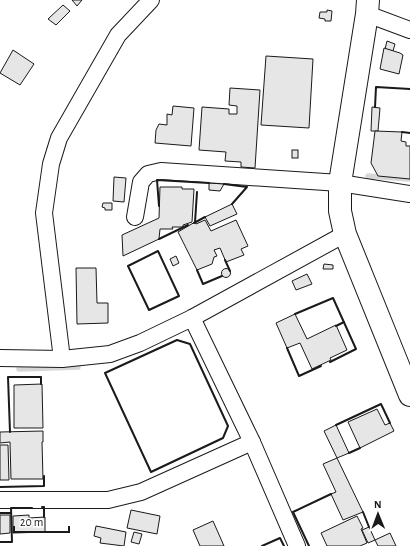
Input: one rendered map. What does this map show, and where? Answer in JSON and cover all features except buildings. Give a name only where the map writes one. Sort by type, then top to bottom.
[{"type":"main road","points":[[368,7],[340,183],[340,210],[345,234],[410,395]]},
{"type":"street","points":[[62,359],[44,213],[50,164],[60,138],[118,35],[151,0]]},
{"type":"street","points":[[368,7],[410,30]]},
{"type":"street","points":[[135,217],[141,182],[148,174],[161,171],[340,183],[410,194]]},
{"type":"street","points":[[0,358],[62,359],[110,354],[140,343],[192,318],[345,234]]},
{"type":"street","points":[[192,318],[252,442],[298,546]]},
{"type":"street","points":[[0,500],[108,500],[141,492],[252,442]]},
{"type":"waterway","points":[[368,176],[410,179]]},
{"type":"waterway","points":[[19,369],[78,367]]},
{"type":"wall","points":[[375,107],[376,87],[410,89]]},
{"type":"wall","points":[[402,132],[410,133]]},
{"type":"wall","points":[[159,206],[157,180],[209,183]]},
{"type":"wall","points":[[224,184],[247,187],[232,204]]},
{"type":"wall","points":[[195,222],[197,192]]},
{"type":"wall","points":[[194,223],[205,217]]},
{"type":"wall","points":[[159,239],[188,225]]},
{"type":"wall","points":[[158,251],[179,296],[149,310],[128,266],[158,251]]},
{"type":"wall","points":[[225,260],[230,271]]},
{"type":"wall","points":[[197,270],[203,284],[222,276]]},
{"type":"wall","points":[[295,314],[333,298],[356,349],[330,362]]},
{"type":"wall","points":[[336,326],[344,322]]},
{"type":"wall","points":[[177,340],[190,344],[228,426],[223,438],[151,472],[105,373],[177,340]]},
{"type":"wall","points":[[287,348],[299,376],[321,366]]},
{"type":"wall","points":[[10,432],[8,377],[41,377],[41,384]]},
{"type":"wall","points":[[336,425],[381,404],[390,423]]},
{"type":"wall","points":[[349,453],[360,448]]},
{"type":"wall","points":[[0,487],[44,486],[44,476]]},
{"type":"wall","points":[[309,546],[293,512],[331,494]]},
{"type":"wall","points":[[42,507],[44,507],[44,517]]},
{"type":"wall","points":[[0,542],[12,542],[11,508],[32,508]]},
{"type":"wall","points":[[363,512],[369,527]]},
{"type":"wall","points":[[0,513],[11,513]]},
{"type":"wall","points":[[262,546],[280,538],[284,546]]}]
